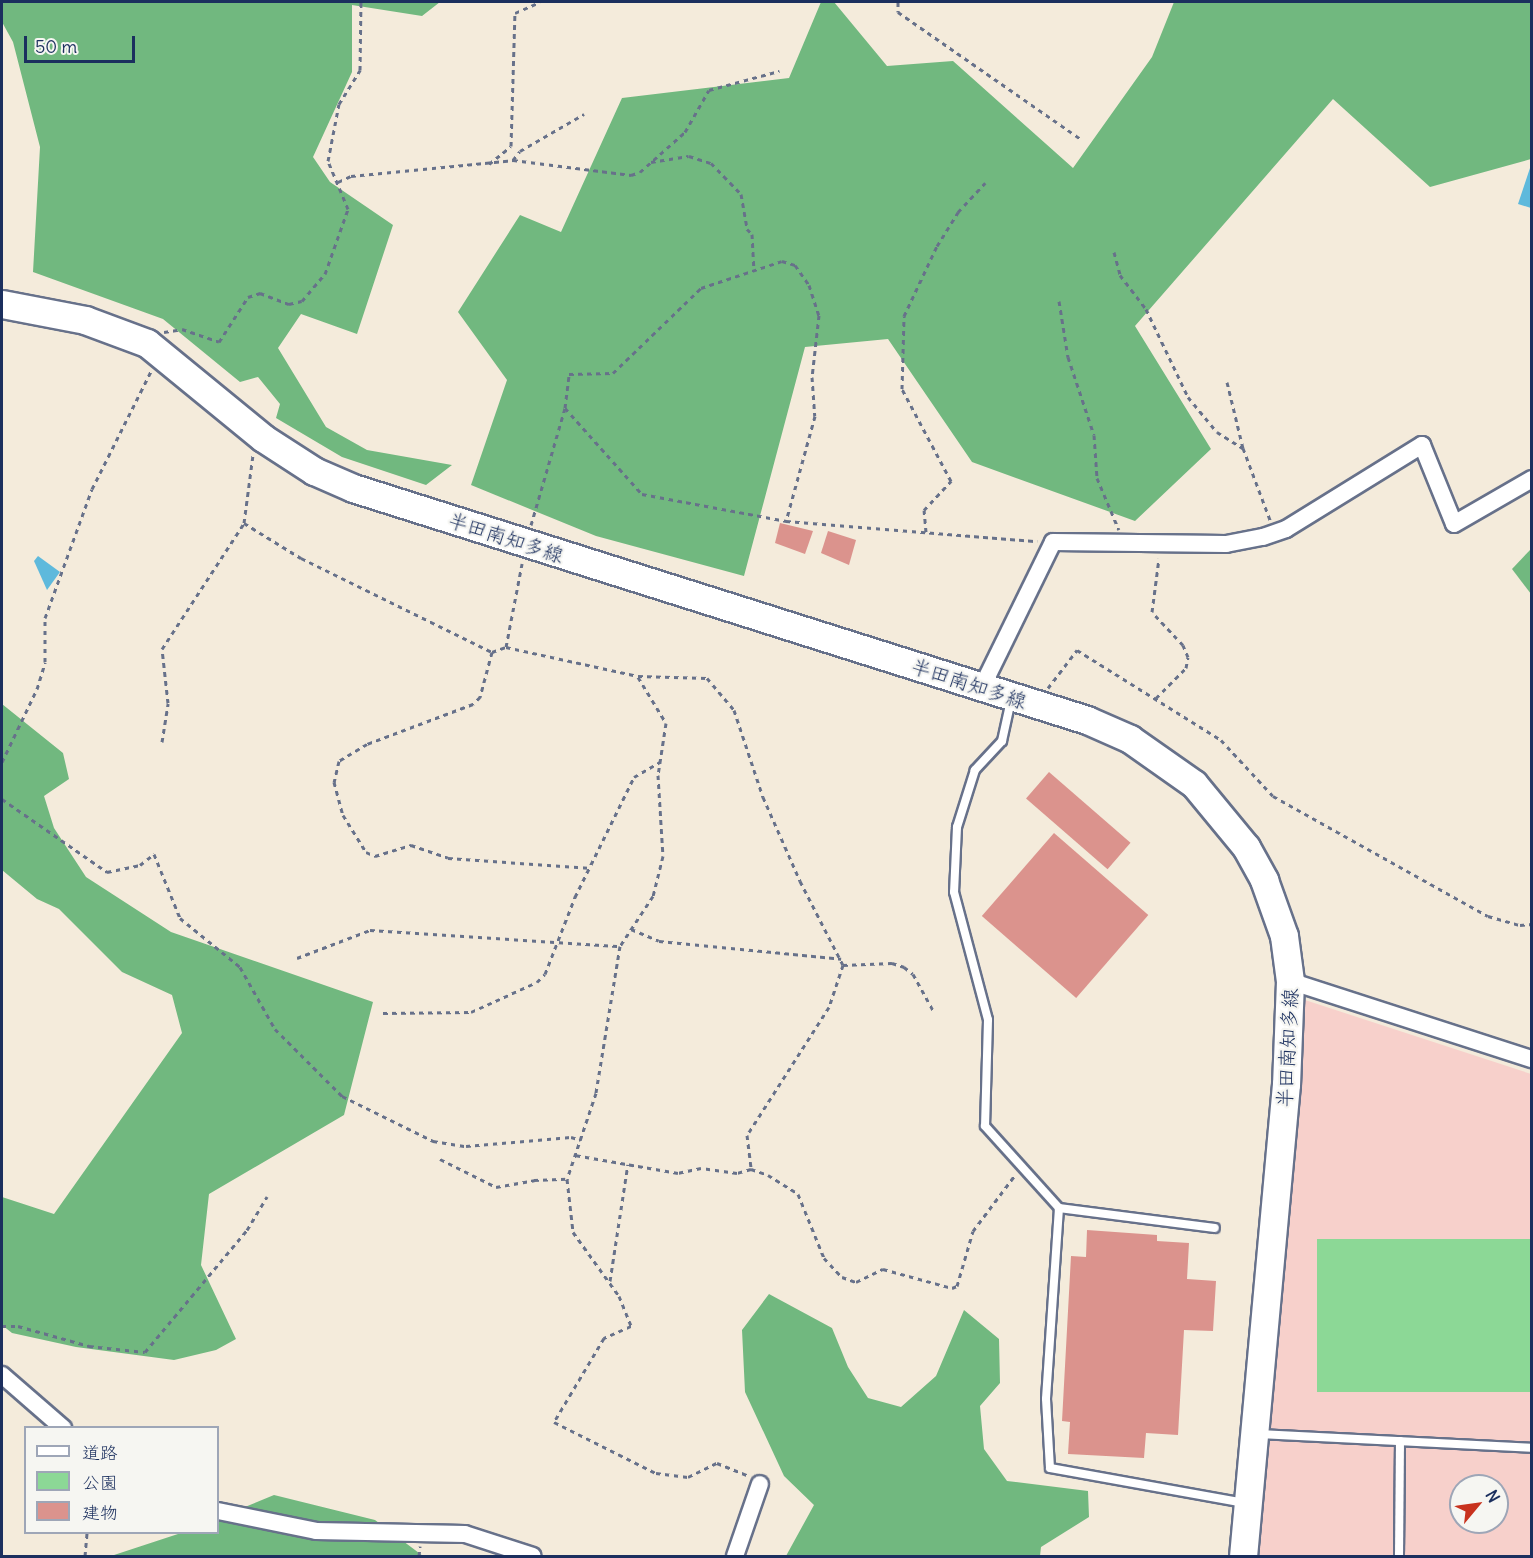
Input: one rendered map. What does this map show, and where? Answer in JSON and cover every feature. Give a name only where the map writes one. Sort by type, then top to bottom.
[{"type":"main road","name":"半田南知多線","points":[[2,304],[85,320],[154,349],[263,438],[314,471],[353,488],[1024,700],[1130,739],[1194,784],[1217,809],[1246,847],[1264,880],[1284,936],[1290,981],[1287,1084],[1243,1557]]},
{"type":"street","points":[[982,687],[1053,542],[1226,544],[1265,536],[1286,529],[1422,445],[1454,524],[1532,479]]},
{"type":"street","points":[[1290,981],[1532,1059]]},
{"type":"street","points":[[2,1375],[61,1426]]},
{"type":"street","points":[[735,1557],[760,1484]]},
{"type":"street","points":[[219,1511],[316,1531],[465,1534],[533,1557]]},
{"type":"lane","points":[[1024,700],[1002,741],[975,770],[957,827],[954,892],[988,1020],[985,1126],[1059,1208],[1215,1228]]},
{"type":"lane","points":[[1059,1208],[1046,1399],[1050,1468],[1248,1504]]},
{"type":"lane","points":[[1254,1434],[1532,1448]]},
{"type":"lane","points":[[1400,1441],[1400,1557]]},
{"type":"path","points":[[2,762],[37,689],[45,662],[45,618],[92,489],[154,349],[157,332],[182,329],[219,342],[248,297],[260,293],[289,304],[302,301],[325,274],[348,209],[328,161],[339,104],[360,70],[361,2]]},
{"type":"path","points":[[488,165],[511,146],[515,12],[540,2]]},
{"type":"path","points":[[898,2],[898,12],[1079,138]]},
{"type":"path","points":[[338,182],[351,176],[488,165],[513,159],[631,175],[651,162],[686,132],[709,90],[779,71]]},
{"type":"path","points":[[513,159],[520,151],[584,114]]},
{"type":"path","points":[[651,162],[689,156],[711,164],[741,194],[747,229],[752,234],[754,270]]},
{"type":"path","points":[[926,532],[924,510],[951,481],[902,389],[904,316],[937,246],[958,212],[986,183]]},
{"type":"path","points":[[1114,252],[1120,275],[1146,309],[1188,397],[1217,432],[1243,448]]},
{"type":"path","points":[[506,647],[526,543],[565,408],[569,374],[612,373],[700,288],[782,261],[795,265],[809,285],[819,315],[812,377],[815,416],[786,521]]},
{"type":"path","points":[[1059,301],[1068,357],[1094,435],[1097,478],[1114,511],[1121,544]]},
{"type":"path","points":[[1227,382],[1243,448],[1270,515],[1265,536]]},
{"type":"path","points":[[565,408],[642,494],[786,521],[1053,542]]},
{"type":"path","points":[[162,742],[168,703],[162,649],[244,523],[249,461],[263,438]]},
{"type":"path","points":[[244,523],[301,558],[492,652],[506,647],[638,676],[706,678],[734,710],[772,818],[800,881],[843,965],[829,1007],[747,1135],[751,1169]]},
{"type":"path","points":[[1156,698],[1186,668],[1188,657],[1183,645],[1152,612],[1162,544]]},
{"type":"path","points":[[1024,700],[1077,650],[1221,740],[1273,796],[1488,916],[1520,925],[1532,924]]},
{"type":"path","points":[[492,652],[480,697],[473,704],[366,744],[339,761],[334,782],[343,815],[366,852],[375,856],[411,845],[448,858],[592,868]]},
{"type":"path","points":[[638,676],[666,723],[660,762],[663,856],[653,896],[620,946],[596,1093],[567,1179],[573,1232],[610,1281],[631,1326],[604,1338],[554,1422],[618,1457],[657,1473],[688,1477],[717,1463],[749,1475],[760,1484]]},
{"type":"path","points":[[383,1013],[471,1012],[527,990],[545,974],[575,897],[592,868],[634,777],[660,762]]},
{"type":"path","points":[[2,799],[107,872],[140,865],[154,854],[180,918],[240,967],[274,1029],[342,1095],[432,1142],[466,1146],[571,1137],[581,1140]]},
{"type":"path","points":[[631,929],[659,942],[841,959]]},
{"type":"path","points":[[297,958],[370,930],[620,946]]},
{"type":"path","points":[[843,965],[892,963],[904,967],[913,974],[934,1011]]},
{"type":"path","points":[[575,1155],[678,1173],[702,1168],[737,1173],[751,1169],[768,1174],[798,1194],[824,1258],[842,1277],[856,1282],[883,1269],[952,1288],[957,1286],[973,1231],[1022,1167]]},
{"type":"path","points":[[440,1159],[496,1187],[534,1180],[567,1179]]},
{"type":"path","points":[[610,1281],[628,1164]]},
{"type":"path","points":[[2,1326],[18,1326],[89,1346],[145,1352],[248,1230],[267,1197]]},
{"type":"path","points":[[85,1557],[87,1534]]},
{"type":"shaded area","points":[[1305,1000],[1531,1074],[1531,1556],[1259,1556]]},
{"type":"green space","points":[[2,2],[440,2],[422,16],[352,5],[352,72],[313,157],[330,182],[393,225],[357,334],[301,314],[278,348],[326,427],[367,450],[452,465],[426,485],[342,457],[276,418],[280,404],[258,377],[240,382],[163,319],[33,272],[40,147],[13,42],[2,22]]},
{"type":"green space","points":[[821,2],[834,2],[887,66],[953,61],[1073,168],[1152,57],[1174,2],[1531,2],[1531,159],[1430,187],[1333,99],[1135,326],[1211,449],[1135,521],[972,462],[888,339],[805,347],[744,576],[596,536],[471,485],[507,380],[458,312],[520,215],[561,232],[622,98],[789,78]]},
{"type":"green space","points":[[1531,549],[1531,594],[1512,569]]},
{"type":"green space","points":[[2,704],[63,753],[69,779],[44,796],[54,828],[86,877],[171,932],[373,1002],[344,1115],[209,1194],[201,1265],[236,1339],[216,1350],[174,1360],[76,1347],[12,1333],[2,1325],[2,1197],[54,1214],[182,1033],[172,995],[122,972],[59,909],[37,899],[2,870]]},
{"type":"green space","points":[[1317,1239],[1531,1239],[1531,1392],[1317,1392]]},
{"type":"green space","points":[[769,1294],[832,1328],[848,1367],[868,1398],[901,1407],[936,1376],[964,1310],[999,1339],[1000,1383],[980,1406],[984,1449],[1007,1481],[1088,1491],[1089,1517],[1041,1547],[1040,1556],[786,1556],[814,1505],[784,1476],[745,1392],[742,1330]]},
{"type":"green space","points":[[274,1495],[375,1520],[423,1556],[111,1556],[178,1534],[219,1534],[219,1518]]},
{"type":"water","points":[[1531,168],[1531,208],[1518,204]]},
{"type":"water","points":[[38,556],[60,572],[47,590],[34,561]]},
{"type":"building","points":[[780,523],[813,531],[805,554],[775,543]]},
{"type":"building","points":[[828,531],[856,540],[849,565],[821,553]]},
{"type":"building","points":[[1049,772],[1131,843],[1108,869],[1026,798]]},
{"type":"building","points":[[1054,833],[1148,915],[1076,998],[982,916]]},
{"type":"building","points":[[1087,1230],[1157,1235],[1157,1241],[1189,1243],[1187,1279],[1216,1281],[1213,1331],[1184,1330],[1178,1435],[1146,1433],[1144,1458],[1068,1454],[1070,1422],[1062,1421],[1071,1256],[1086,1257]]}]
